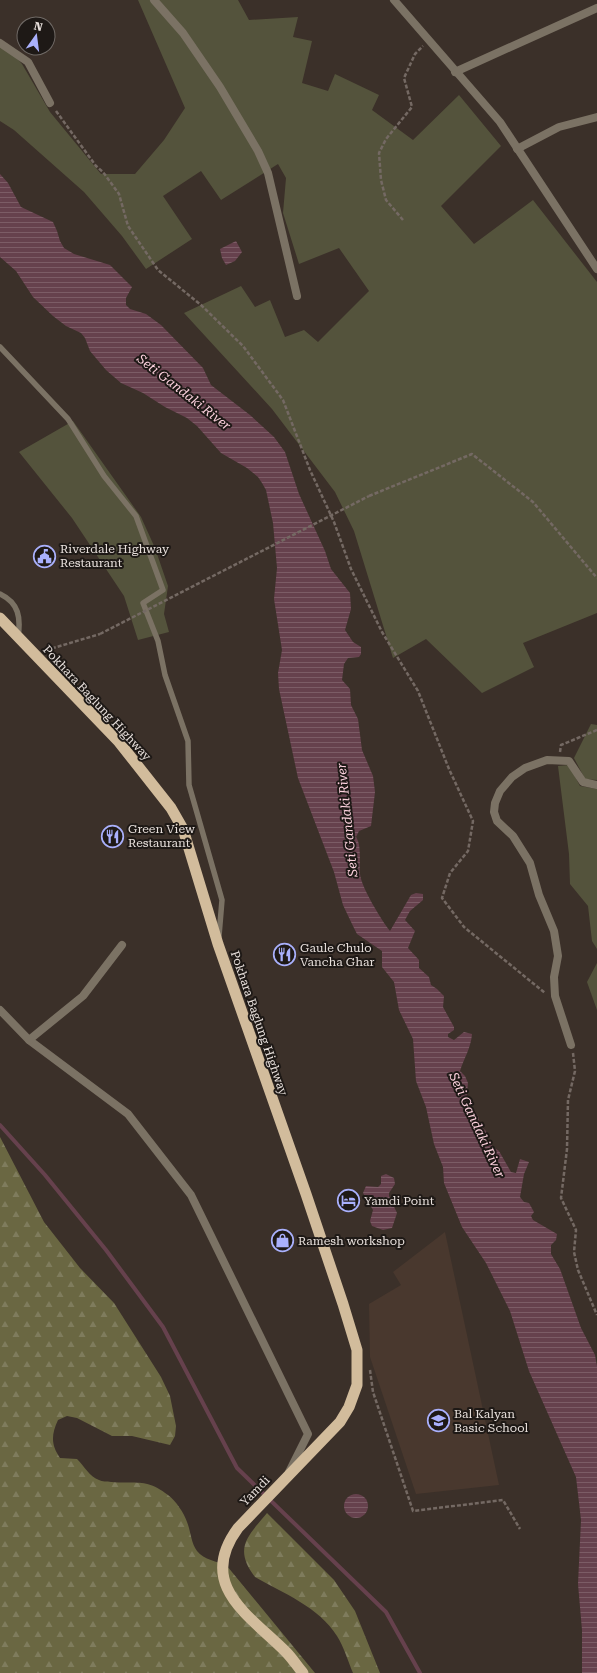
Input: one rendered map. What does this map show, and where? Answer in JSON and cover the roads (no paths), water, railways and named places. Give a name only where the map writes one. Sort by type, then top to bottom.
[{"type":"highway","name":"Pokhara Baglung Highway","points":[[0,618],[118,742],[171,808],[183,830],[218,944],[318,1231],[357,1350],[358,1370],[356,1385],[349,1407],[340,1422],[326,1438],[290,1473]]},
{"type":"highway","name":"Yamdi","points":[[290,1473],[238,1528],[228,1543],[224,1555],[224,1579],[230,1596],[245,1614],[286,1652],[303,1673]]},
{"type":"street","points":[[154,0],[183,33],[204,63],[258,151],[268,173],[297,296]]},
{"type":"street","points":[[394,0],[500,122],[597,269]]},
{"type":"street","points":[[455,72],[597,8]]},
{"type":"street","points":[[0,43],[28,62],[50,103]]},
{"type":"street","points":[[517,149],[559,127],[597,117]]},
{"type":"street","points":[[571,1045],[555,996],[554,977],[558,956],[554,931],[539,895],[530,863],[513,836],[498,821],[494,812],[497,795],[512,778],[525,768],[547,760],[569,761],[583,782],[597,785]]},
{"type":"street","points":[[29,1040],[83,996],[122,945]]},
{"type":"street","points":[[0,1010],[29,1040],[128,1114],[191,1195],[308,1434],[288,1472],[290,1473]]},
{"type":"lane","points":[[0,347],[68,419],[104,476],[136,516],[163,590],[143,603],[158,641],[165,675],[188,741],[189,784],[222,900],[218,944]]},
{"type":"lane","points":[[0,594],[14,605],[18,614],[20,623],[18,637]]},
{"type":"water","name":"Seti Gandaki River","points":[[0,174],[8,183],[21,207],[53,222],[64,248],[74,254],[110,265],[132,287],[126,298],[126,305],[130,309],[146,314],[161,325],[203,368],[211,385],[250,415],[274,437],[285,452],[299,494],[325,551],[331,569],[350,593],[351,609],[345,630],[353,642],[361,647],[361,654],[359,657],[348,658],[344,664],[342,680],[350,689],[351,705],[358,719],[362,750],[373,776],[375,792],[371,826],[359,831],[356,837],[360,850],[361,880],[372,904],[390,931],[411,895],[416,893],[423,894],[423,900],[410,911],[405,920],[415,931],[408,948],[419,960],[419,968],[429,977],[431,985],[444,996],[443,1007],[454,1027],[454,1030],[448,1034],[448,1037],[454,1040],[464,1032],[472,1034],[469,1048],[460,1071],[465,1076],[468,1083],[466,1101],[476,1112],[480,1125],[486,1131],[488,1140],[493,1147],[499,1151],[511,1172],[516,1173],[520,1159],[529,1162],[524,1174],[520,1197],[524,1202],[529,1203],[534,1212],[531,1216],[533,1220],[557,1234],[556,1240],[551,1245],[551,1254],[560,1269],[581,1328],[595,1355],[597,1366],[597,1673],[582,1673],[582,1630],[578,1584],[581,1520],[576,1477],[529,1371],[510,1311],[486,1263],[462,1227],[444,1183],[443,1167],[434,1144],[426,1107],[416,1081],[413,1039],[399,1010],[394,982],[382,967],[382,951],[357,934],[352,924],[343,905],[334,872],[298,778],[279,689],[278,673],[282,650],[274,599],[277,568],[273,523],[266,490],[258,477],[247,468],[221,453],[197,426],[187,418],[165,407],[143,393],[121,383],[106,370],[90,351],[85,338],[81,333],[66,326],[33,297],[16,271],[0,257]]},
{"type":"water","points":[[236,241],[242,252],[235,261],[226,265],[222,258],[220,249]]},
{"type":"water","points":[[386,1174],[394,1178],[395,1184],[389,1193],[389,1196],[397,1213],[392,1228],[383,1230],[372,1226],[370,1221],[373,1210],[363,1193],[366,1186],[378,1187],[381,1184],[381,1176]]},
{"type":"water","points":[[356,1494],[361,1495],[367,1501],[367,1511],[361,1517],[356,1518],[351,1517],[345,1511],[344,1506],[345,1501],[351,1495]]},
{"type":"waterway","points":[[0,1125],[45,1175],[106,1250],[163,1327],[237,1468],[386,1612],[420,1673]]},
{"type":"place","name":"Riverdale Highway Restaurant","points":[[44,556]]},
{"type":"place","name":"Green View Restaurant","points":[[113,836]]},
{"type":"place","name":"Gaule Chulo Vancha Ghar","points":[[285,955]]},
{"type":"place","name":"Yamdi Point","points":[[348,1201]]},
{"type":"place","name":"Ramesh workshop","points":[[283,1241]]},
{"type":"place","name":"Bal Kalyan Basic School","points":[[439,1421]]}]
